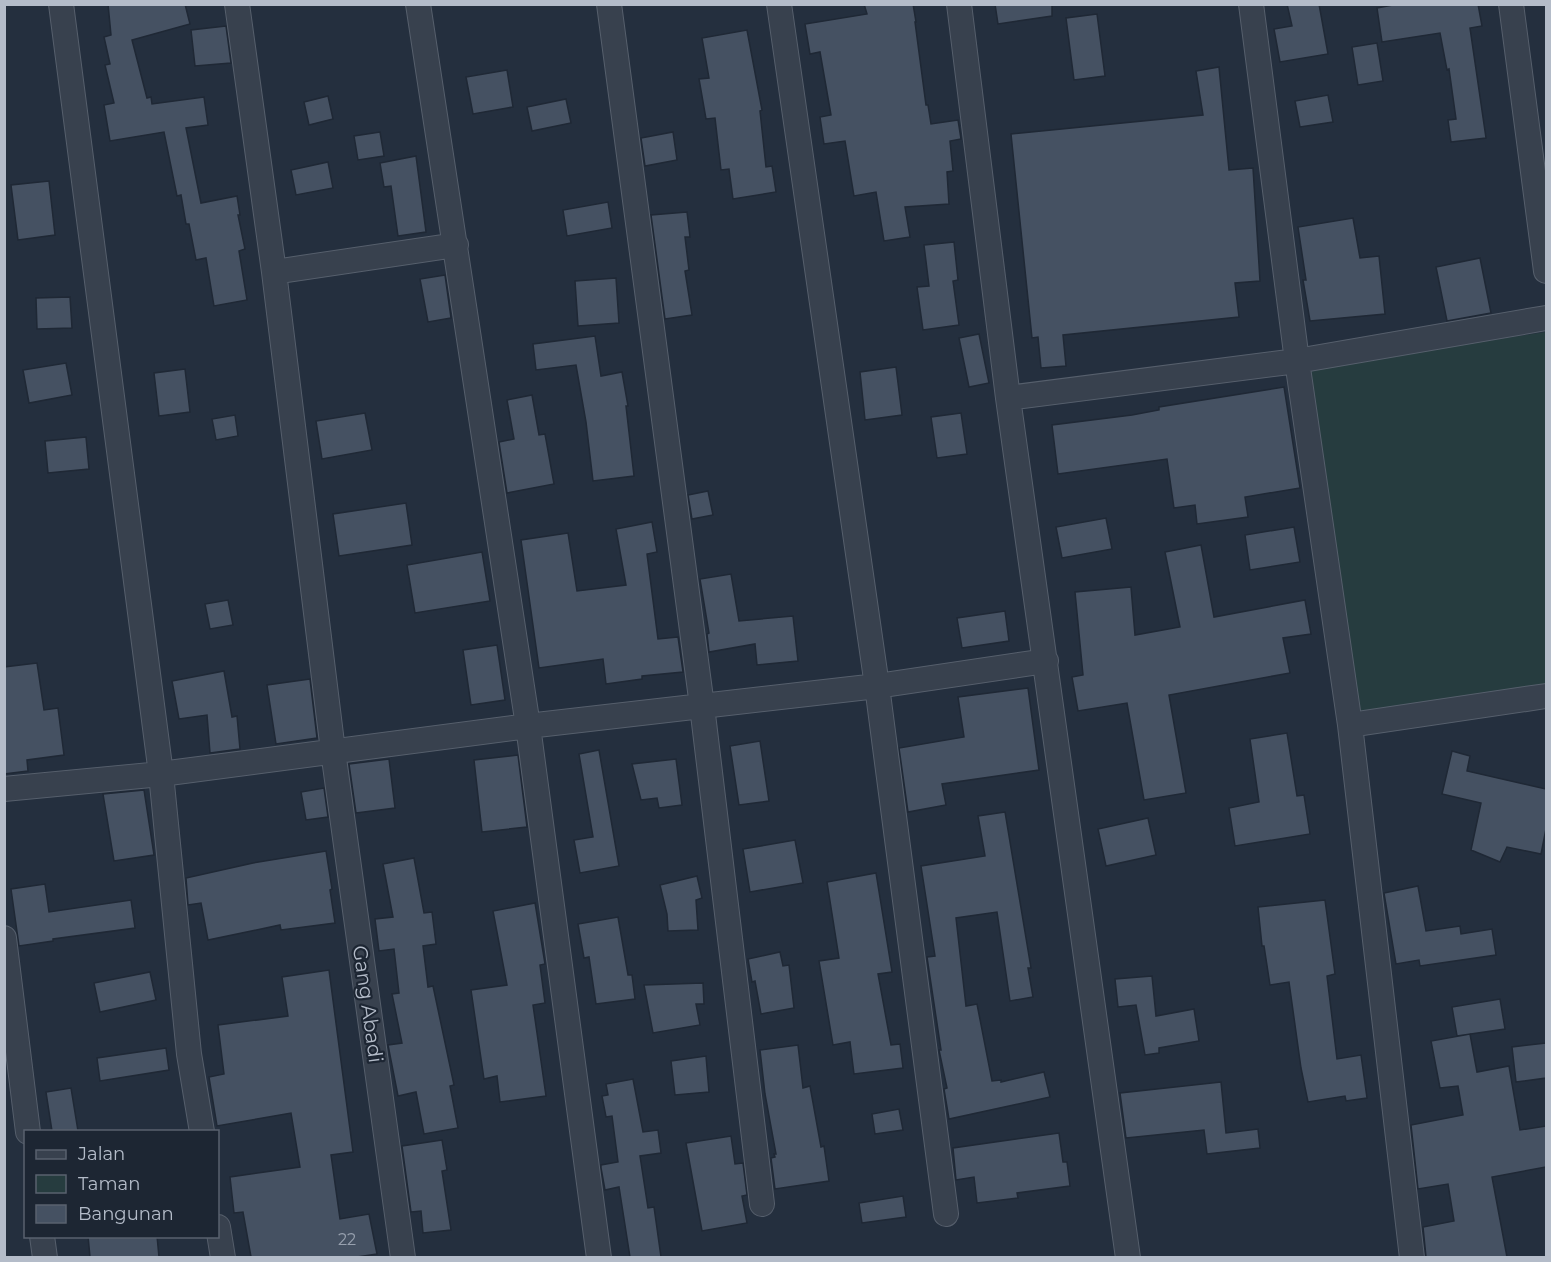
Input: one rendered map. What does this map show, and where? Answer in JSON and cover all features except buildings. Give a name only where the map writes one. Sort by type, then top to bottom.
[{"type":"street","points":[[61,4],[161,774],[189,1054],[202,1130]]},
{"type":"street","name":"Gang Abadi","points":[[237,4],[274,272],[333,751],[403,1257]]},
{"type":"street","points":[[418,4],[528,726],[599,1257]]},
{"type":"street","points":[[609,4],[702,706],[762,1204]]},
{"type":"street","points":[[778,4],[877,686],[946,1214]]},
{"type":"street","points":[[959,4],[1008,398],[1128,1257]]},
{"type":"street","points":[[1251,4],[1297,361],[1350,725],[1412,1257]]},
{"type":"street","points":[[1511,4],[1546,271]]},
{"type":"street","points":[[274,272],[456,245]]},
{"type":"street","points":[[1008,398],[1297,361],[1546,318]]},
{"type":"street","points":[[4,789],[161,774],[528,726],[877,686],[1046,661]]},
{"type":"street","points":[[1350,725],[1546,696]]},
{"type":"street","points":[[4,938],[28,1130]]},
{"type":"street","points":[[219,1233],[223,1257]]},
{"type":"street","points":[[42,1238],[45,1257]]},
{"type":"green space","points":[[1546,332],[1546,685],[1359,713],[1307,368]]}]
